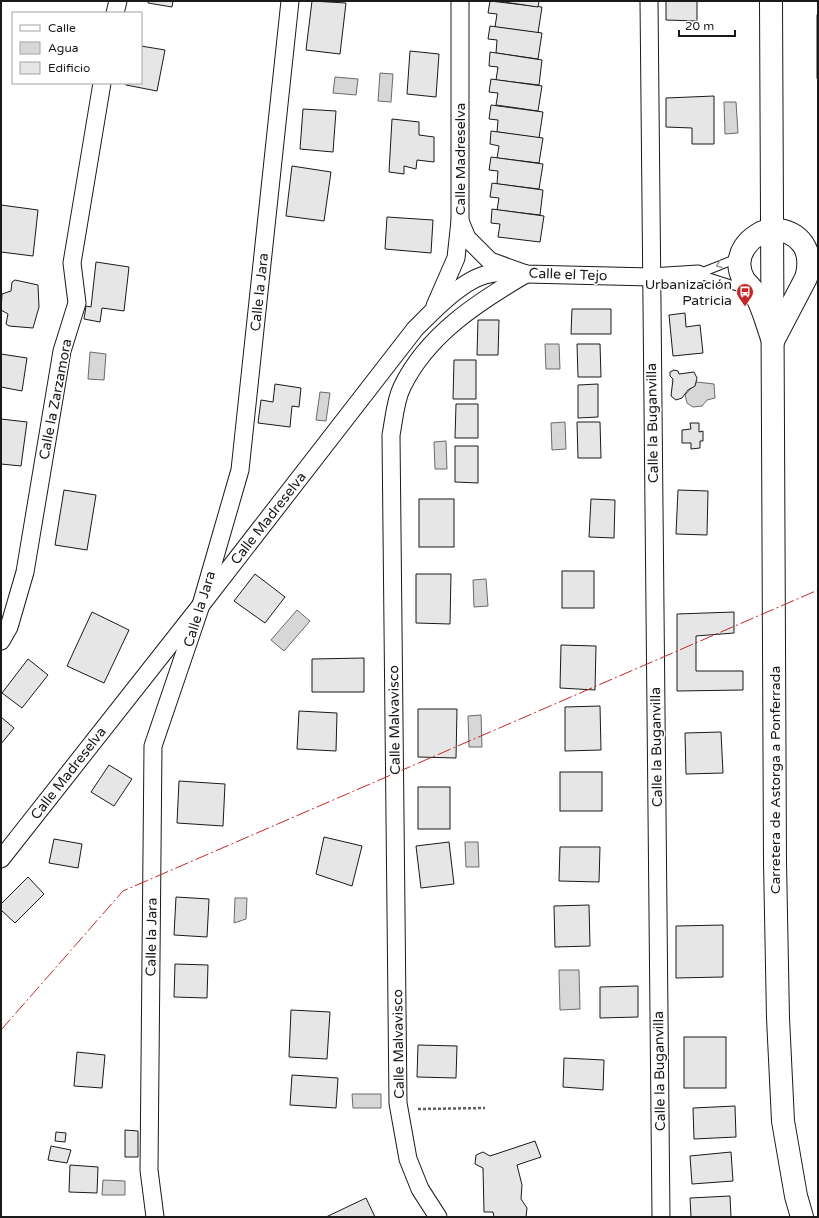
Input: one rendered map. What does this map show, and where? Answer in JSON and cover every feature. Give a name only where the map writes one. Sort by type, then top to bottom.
[{"type":"main road","name":"Carretera de Astorga a Ponferrada","points":[[771,1],[772,176],[784,217],[797,242],[809,258],[810,283],[773,341]]},
{"type":"main road","name":"Carretera de Astorga a Ponferrada","points":[[772,176],[752,238],[745,246],[741,257],[740,267],[744,279],[764,295],[773,341],[775,854],[778,1018],[783,1121],[796,1196],[802,1217]]},
{"type":"main road","points":[[752,238],[761,232],[797,242]]},
{"type":"main road","name":"Carretera de Astorga a Ponferrada","points":[[764,295],[797,242]]},
{"type":"main road","points":[[764,295],[790,295],[810,283]]},
{"type":"street","points":[[114,12],[118,1]]},
{"type":"street","name":"Calle la Jara","points":[[155,1217],[149,1170],[153,746],[201,605],[240,470],[290,1]]},
{"type":"street","name":"Calle Madreselva","points":[[433,311],[456,258],[460,221],[460,1]]},
{"type":"street","name":"Calle la Buganvilla","points":[[649,1],[650,276],[661,1217]]},
{"type":"street","name":"Calle la Zarzamora","points":[[1,641],[9,627],[25,572],[62,351],[77,303],[72,263],[102,84]]},
{"type":"street","name":"Calle el Tejo","points":[[460,221],[467,238],[490,261],[526,274],[650,276],[698,274]]},
{"type":"street","name":"Calle Madreselva","points":[[1,859],[201,605],[415,329],[433,311],[463,286],[488,274],[526,274]]},
{"type":"street","name":"Calle Malvavisco","points":[[438,1217],[420,1189],[408,1160],[399,1109],[391,435],[401,389],[418,360],[445,330],[488,296],[526,274]]},
{"type":"lane","points":[[698,274],[741,257]]},
{"type":"lane","points":[[698,274],[764,295]]},
{"type":"path","points":[[399,1109],[486,1108]]},
{"type":"water","points":[[380,73],[393,74],[391,102],[378,101]]},
{"type":"water","points":[[335,77],[358,79],[356,95],[333,93]]},
{"type":"water","points":[[724,102],[736,102],[738,133],[725,134]]},
{"type":"water","points":[[545,344],[559,344],[560,369],[546,369]]},
{"type":"water","points":[[90,352],[106,354],[104,380],[88,379]]},
{"type":"water","points":[[697,382],[714,384],[715,398],[707,400],[702,406],[693,407],[687,403],[685,395]]},
{"type":"water","points":[[320,392],[330,393],[326,421],[316,420]]},
{"type":"water","points":[[565,422],[566,449],[552,450],[551,423]]},
{"type":"water","points":[[446,441],[447,469],[435,469],[434,442]]},
{"type":"water","points":[[486,579],[488,606],[474,607],[473,580]]},
{"type":"water","points":[[297,610],[310,621],[284,651],[271,640]]},
{"type":"water","points":[[481,715],[482,747],[469,747],[468,716]]},
{"type":"water","points":[[465,842],[478,842],[479,867],[466,867]]},
{"type":"water","points":[[235,898],[247,898],[246,919],[234,923]]},
{"type":"water","points":[[559,970],[579,970],[580,1009],[560,1010]]},
{"type":"water","points":[[352,1094],[381,1094],[381,1108],[353,1108]]},
{"type":"water","points":[[103,1180],[125,1181],[125,1195],[102,1195]]},
{"type":"building","points":[[148,1],[173,1],[172,7],[148,3]]},
{"type":"building","points":[[312,1],[346,3],[340,54],[306,50]]},
{"type":"building","points":[[490,1],[542,7],[538,33],[495,27],[497,14],[488,13]]},
{"type":"building","points":[[497,1],[539,1],[538,7]]},
{"type":"building","points":[[666,1],[697,1],[697,21],[666,20]]},
{"type":"building","points":[[818,15],[818,78],[817,78]]},
{"type":"building","points":[[490,26],[542,33],[538,59],[496,53],[497,40],[488,39]]},
{"type":"building","points":[[142,46],[165,50],[157,91],[126,85],[142,84]]},
{"type":"building","points":[[410,51],[439,54],[436,97],[407,94]]},
{"type":"building","points":[[490,52],[542,60],[539,85],[496,80],[498,67],[489,66]]},
{"type":"building","points":[[491,79],[542,86],[538,111],[496,105],[498,93],[489,92]]},
{"type":"building","points":[[714,96],[714,144],[692,144],[692,128],[666,127],[666,98]]},
{"type":"building","points":[[491,105],[543,112],[539,138],[497,132],[498,120],[489,119]]},
{"type":"building","points":[[303,109],[336,111],[333,152],[300,149]]},
{"type":"building","points":[[392,119],[419,122],[419,135],[434,137],[434,162],[417,160],[416,169],[404,166],[404,174],[389,172]]},
{"type":"building","points":[[491,131],[543,138],[539,163],[497,158],[499,146],[490,144]]},
{"type":"building","points":[[491,157],[543,164],[539,189],[497,184],[498,171],[489,170]]},
{"type":"building","points":[[292,166],[331,172],[324,221],[286,216]]},
{"type":"building","points":[[492,183],[543,190],[540,215],[497,210],[499,198],[490,197]]},
{"type":"building","points":[[1,205],[38,210],[33,256],[1,252]]},
{"type":"building","points":[[492,209],[544,216],[540,242],[498,237],[500,224],[491,223]]},
{"type":"building","points":[[387,217],[433,220],[431,253],[385,249]]},
{"type":"building","points":[[96,262],[129,267],[124,311],[102,308],[100,322],[84,319],[86,306],[91,307]]},
{"type":"building","points":[[15,280],[38,285],[39,307],[33,328],[9,326],[6,324],[8,314],[1,310],[2,294],[11,291],[12,282]]},
{"type":"building","points":[[572,309],[611,309],[611,334],[571,334]]},
{"type":"building","points":[[685,313],[686,327],[700,325],[703,353],[673,356],[669,315]]},
{"type":"building","points":[[478,320],[499,320],[498,355],[477,355]]},
{"type":"building","points":[[577,344],[600,344],[601,377],[578,377]]},
{"type":"building","points":[[1,354],[27,358],[22,391],[1,387]]},
{"type":"building","points":[[454,360],[476,360],[476,399],[453,399]]},
{"type":"building","points":[[674,370],[678,371],[679,374],[694,372],[697,378],[695,386],[688,390],[682,398],[676,400],[671,396],[673,379],[670,376],[670,372]]},
{"type":"building","points":[[275,384],[301,388],[299,407],[292,406],[290,427],[258,423],[261,400],[273,402]]},
{"type":"building","points":[[598,384],[598,417],[578,418],[578,385]]},
{"type":"building","points":[[456,404],[478,404],[478,438],[455,438]]},
{"type":"building","points":[[1,419],[27,422],[21,466],[1,464]]},
{"type":"building","points":[[577,422],[600,422],[601,458],[578,458]]},
{"type":"building","points":[[690,423],[699,423],[699,432],[703,431],[703,441],[700,441],[700,448],[691,449],[691,443],[682,443],[682,430],[691,429]]},
{"type":"building","points":[[455,446],[478,446],[478,483],[455,482]]},
{"type":"building","points":[[64,490],[96,495],[87,550],[55,545]]},
{"type":"building","points":[[678,490],[708,491],[707,535],[676,534]]},
{"type":"building","points":[[419,499],[454,499],[454,547],[419,547]]},
{"type":"building","points":[[591,499],[615,500],[614,538],[589,537]]},
{"type":"building","points":[[562,571],[594,571],[594,608],[562,608]]},
{"type":"building","points":[[255,574],[285,597],[265,623],[234,601]]},
{"type":"building","points":[[416,574],[451,574],[450,624],[416,623]]},
{"type":"building","points":[[92,612],[129,630],[104,683],[67,666]]},
{"type":"building","points":[[734,612],[734,633],[696,636],[696,671],[743,671],[743,690],[677,691],[677,614]]},
{"type":"building","points":[[561,645],[596,646],[595,690],[560,688]]},
{"type":"building","points":[[364,658],[364,692],[312,692],[312,659]]},
{"type":"building","points":[[28,659],[48,675],[22,708],[2,693]]},
{"type":"building","points":[[600,706],[601,750],[565,751],[565,707]]},
{"type":"building","points":[[418,709],[457,709],[456,758],[418,757]]},
{"type":"building","points":[[299,711],[337,713],[336,751],[297,749]]},
{"type":"building","points":[[1,717],[14,728],[1,744]]},
{"type":"building","points":[[721,732],[723,773],[686,774],[685,733]]},
{"type":"building","points":[[109,765],[132,779],[114,806],[91,792]]},
{"type":"building","points":[[560,772],[602,772],[602,811],[560,811]]},
{"type":"building","points":[[179,781],[225,784],[223,826],[177,823]]},
{"type":"building","points":[[418,787],[450,787],[450,829],[418,829]]},
{"type":"building","points":[[324,837],[362,846],[352,886],[316,874]]},
{"type":"building","points":[[54,839],[82,844],[78,868],[49,863]]},
{"type":"building","points":[[449,842],[454,884],[421,888],[416,846]]},
{"type":"building","points":[[560,847],[600,847],[599,882],[559,881]]},
{"type":"building","points":[[28,877],[44,894],[15,923],[1,910],[1,904]]},
{"type":"building","points":[[176,897],[209,899],[207,937],[174,935]]},
{"type":"building","points":[[589,905],[590,946],[555,947],[554,906]]},
{"type":"building","points":[[723,925],[723,977],[676,978],[676,926]]},
{"type":"building","points":[[175,964],[208,965],[207,998],[174,997]]},
{"type":"building","points":[[638,986],[638,1017],[600,1018],[600,987]]},
{"type":"building","points":[[291,1010],[330,1012],[327,1059],[289,1057]]},
{"type":"building","points":[[684,1037],[726,1037],[726,1088],[684,1088]]},
{"type":"building","points":[[418,1045],[457,1046],[456,1078],[417,1077]]},
{"type":"building","points":[[77,1052],[105,1055],[102,1088],[74,1086]]},
{"type":"building","points":[[564,1058],[604,1060],[603,1090],[563,1087]]},
{"type":"building","points":[[292,1075],[338,1078],[336,1108],[290,1105]]},
{"type":"building","points":[[735,1106],[736,1137],[694,1139],[693,1108]]},
{"type":"building","points":[[125,1130],[138,1131],[138,1157],[125,1157]]},
{"type":"building","points":[[56,1132],[66,1133],[65,1142],[55,1141]]},
{"type":"building","points":[[535,1141],[541,1157],[517,1165],[522,1185],[521,1199],[527,1208],[526,1217],[494,1217],[493,1212],[484,1212],[483,1168],[475,1164],[476,1155],[483,1152],[490,1156]]},
{"type":"building","points":[[51,1146],[71,1150],[67,1163],[48,1160]]},
{"type":"building","points":[[731,1152],[733,1181],[692,1184],[690,1156]]},
{"type":"building","points":[[70,1165],[98,1167],[97,1193],[69,1192]]},
{"type":"building","points":[[730,1196],[731,1217],[691,1217],[690,1198]]},
{"type":"building","points":[[366,1198],[375,1217],[326,1217]]},
{"type":"power","points":[[1,1030],[123,891],[818,590]]},
{"type":"place","name":"Urbanización Patricia","points":[[745,307]]}]
